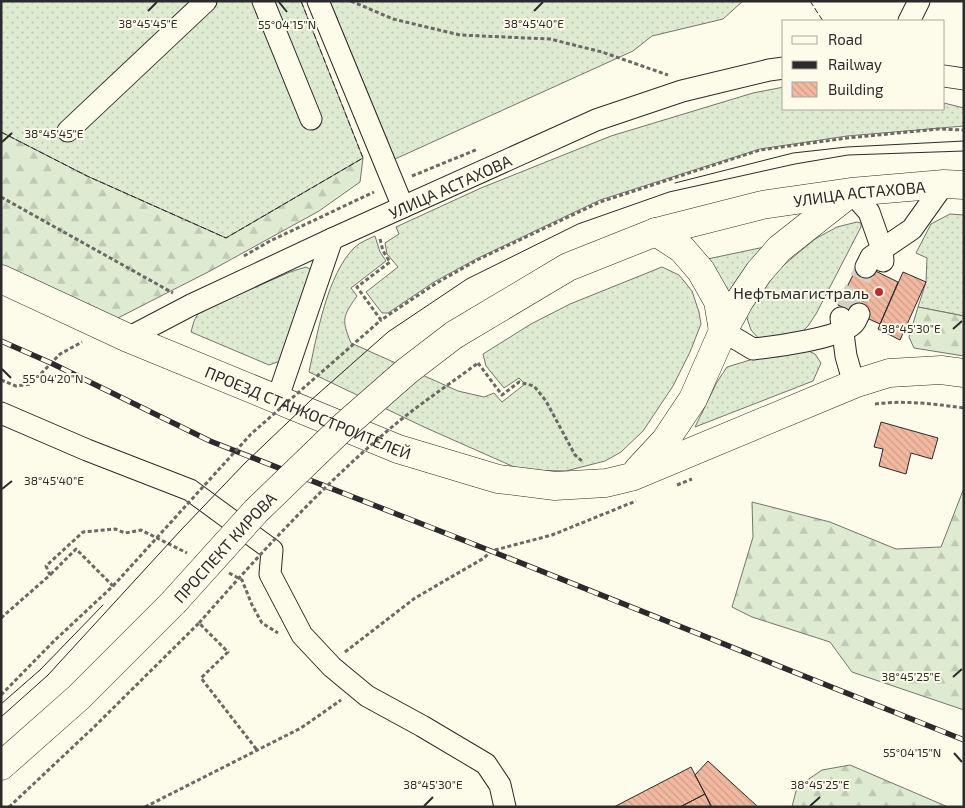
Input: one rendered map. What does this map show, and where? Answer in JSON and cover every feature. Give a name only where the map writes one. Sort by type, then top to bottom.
[{"type":"main road","name":"УЛИЦА АСТАХОВА","points":[[454,335],[568,267],[656,232],[762,205],[851,192],[954,185]]},
{"type":"main road","points":[[626,486],[664,441],[693,399],[722,331],[759,272],[779,249],[851,192]]},
{"type":"main road","points":[[656,232],[682,249],[701,271],[718,301],[722,331]]},
{"type":"main road","name":"ПРОЕЗД СТАНКОСТРОИТЕЛЕЙ","points":[[1,279],[128,338],[398,449],[498,479],[555,486],[626,486]]},
{"type":"main road","name":"ПРОСПЕКТ КИРОВА","points":[[1,766],[79,697],[173,603],[256,511],[343,427],[407,371],[454,335]]},
{"type":"main road","points":[[626,486],[862,394],[889,373],[941,370],[964,373]]},
{"type":"street","points":[[68,131],[206,1]]},
{"type":"street","points":[[263,1],[310,119]]},
{"type":"street","points":[[318,1],[403,207]]},
{"type":"street","points":[[910,20],[919,1]]},
{"type":"street","name":"УЛИЦА АСТАХОВА","points":[[128,338],[191,305],[332,239],[596,120],[682,91],[782,68]]},
{"type":"street","points":[[945,76],[964,79]]},
{"type":"street","points":[[882,249],[912,229],[954,185]]},
{"type":"street","points":[[851,192],[869,212],[882,249],[884,265],[873,270]]},
{"type":"street","points":[[277,400],[332,239]]},
{"type":"street","points":[[722,331],[752,349],[811,340],[844,330],[853,325],[852,311]]},
{"type":"street","points":[[844,330],[846,356],[862,394]]},
{"type":"street","points":[[1,413],[86,450],[190,490],[272,550],[270,574],[302,635],[332,667],[367,696],[486,764],[500,785],[504,807]]},
{"type":"path","points":[[351,1],[393,19],[460,35],[550,39],[602,52],[671,76]]},
{"type":"path","points":[[1,695],[54,641],[113,586],[251,434],[382,320],[435,284],[477,260],[600,202],[760,150],[847,138],[939,130],[964,130]]},
{"type":"path","points":[[236,260],[270,241],[374,192]]},
{"type":"path","points":[[1,197],[176,294],[191,305]]},
{"type":"path","points":[[382,320],[357,288],[384,268]]},
{"type":"path","points":[[9,807],[93,728],[199,623],[243,573],[326,486],[387,431],[478,363],[502,395],[519,382],[534,386],[546,401],[575,455],[626,486]]},
{"type":"path","points":[[862,394],[887,402],[934,404],[964,408]]},
{"type":"path","points":[[676,486],[694,478]]},
{"type":"path","points":[[145,807],[301,728],[343,698],[332,667],[344,653],[416,598],[492,551],[552,534],[606,513],[626,486]]},
{"type":"path","points":[[606,513],[626,486]]},
{"type":"path","points":[[50,575],[46,566],[83,532]]},
{"type":"path","points":[[1,618],[50,575],[76,549],[113,586]]},
{"type":"path","points":[[199,623],[228,652],[201,678],[256,750]]},
{"type":"green space","points":[[1,1],[301,1],[363,158],[226,238],[87,176],[1,132]]},
{"type":"green space","points":[[330,1],[743,1],[723,19],[652,36],[633,51],[395,159]]},
{"type":"green space","points":[[782,87],[782,110],[945,110],[945,103],[964,108],[964,126],[847,136],[760,149],[600,200],[476,259],[434,282],[388,313],[382,313],[366,292],[398,267],[387,254],[385,243],[399,234],[396,227],[481,188],[611,136],[753,93]]},
{"type":"green space","points":[[1,132],[87,176],[226,238],[363,158],[360,182],[319,211],[210,271],[106,324],[1,271]]},
{"type":"green space","points":[[950,214],[964,215],[964,316],[918,307],[926,282],[927,258],[916,253],[931,224]]},
{"type":"green space","points":[[857,222],[861,223],[861,227],[808,326],[792,341],[760,340],[751,330],[746,315],[755,289],[815,239],[837,227]]},
{"type":"green space","points":[[375,236],[380,252],[386,261],[351,288],[357,296],[346,313],[345,323],[351,343],[458,391],[484,397],[494,393],[502,402],[525,384],[519,378],[504,388],[486,366],[483,354],[531,324],[570,304],[662,267],[679,275],[692,291],[701,324],[673,386],[643,431],[621,452],[605,461],[566,471],[521,470],[424,427],[309,372],[324,306],[337,273],[355,247]]},
{"type":"green space","points":[[774,245],[727,293],[698,261]]},
{"type":"green space","points":[[306,267],[312,270],[283,360],[269,365],[191,332],[199,312],[290,272]]},
{"type":"green space","points":[[918,307],[964,316],[964,356],[914,348],[909,337]]},
{"type":"green space","points":[[802,348],[815,354],[821,363],[813,381],[695,427],[717,382],[727,367],[783,350]]},
{"type":"green space","points":[[964,488],[964,710],[852,672],[830,642],[752,617],[732,607],[753,537],[752,502],[830,522],[896,549],[941,547]]},
{"type":"green space","points":[[850,765],[948,807],[792,807],[797,787],[822,770]]},
{"type":"building","points":[[859,263],[898,282],[880,324],[838,305]]},
{"type":"building","points":[[903,272],[926,282],[900,340],[878,329]]},
{"type":"building","points":[[881,422],[938,438],[932,459],[911,453],[906,474],[879,466],[883,449],[874,447]]},
{"type":"building","points":[[708,761],[758,807],[712,807],[695,775]]},
{"type":"building","points":[[691,767],[705,794],[680,807],[614,807]]},
{"type":"building","points":[[705,794],[711,807],[680,807]]},
{"type":"tunnel","points":[[846,308],[866,267]]},
{"type":"tram line","points":[[675,183],[793,153],[847,147],[964,141]]},
{"type":"tram line","points":[[1,717],[48,675],[244,464],[310,401],[388,332],[467,279],[578,224],[669,192],[795,164],[848,155],[964,151]]},
{"type":"tram line","points":[[1,704],[40,670],[103,605]]},
{"type":"railway","points":[[1,341],[51,363],[210,441],[964,740]]},
{"type":"fence","points":[[1,132],[87,176],[226,238],[363,158],[301,1]]},
{"type":"fence","points":[[810,1],[822,20]]},
{"type":"place","name":"Нефтьмагистраль","points":[[879,292]]}]
